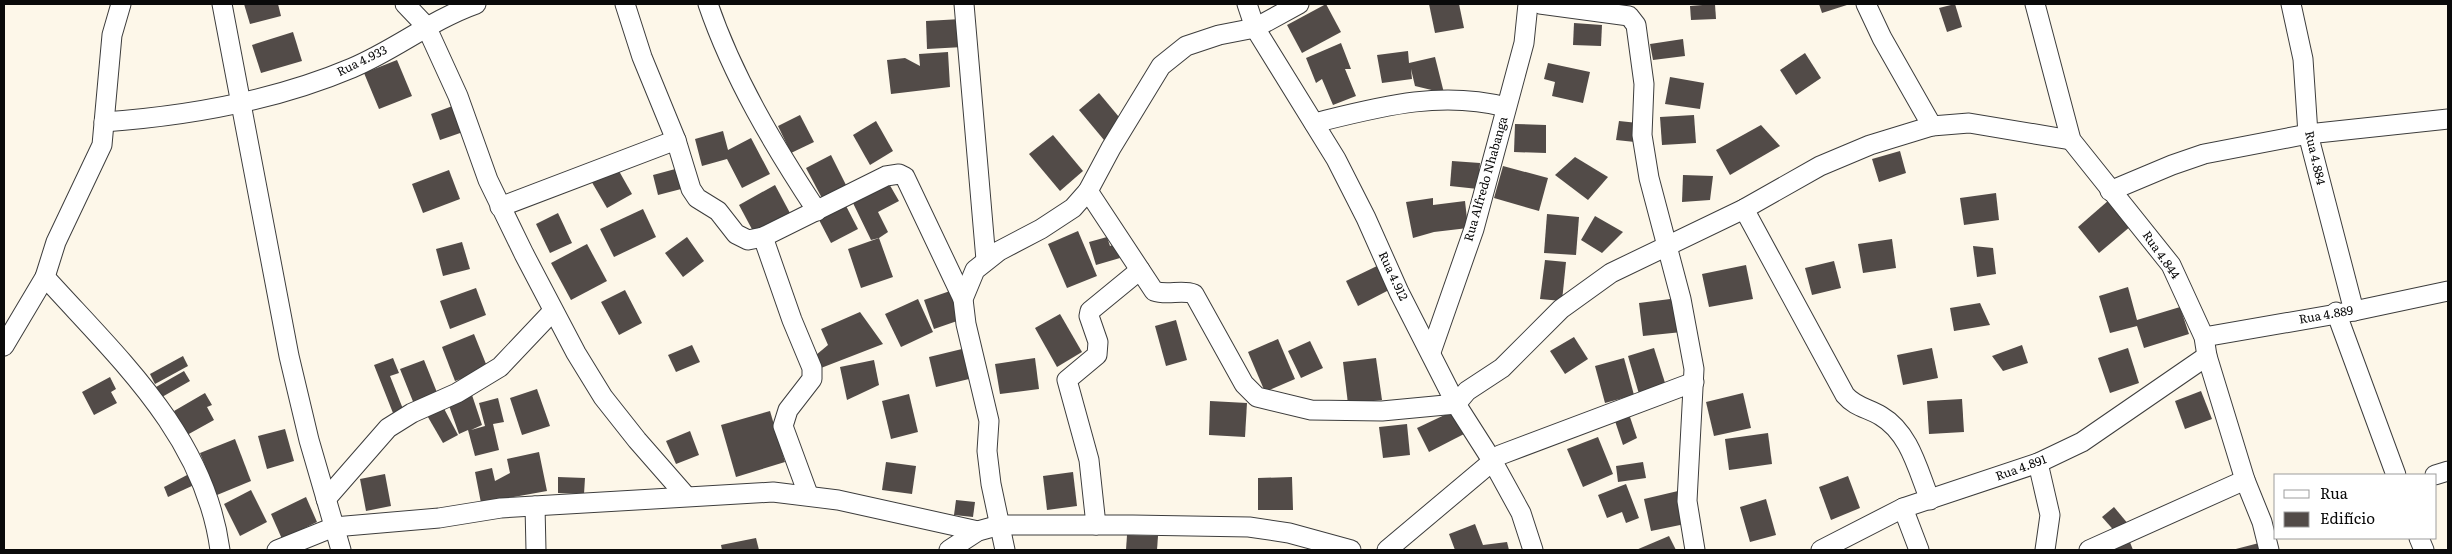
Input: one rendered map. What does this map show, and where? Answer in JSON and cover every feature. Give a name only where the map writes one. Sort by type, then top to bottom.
[{"type":"street","points":[[4,346],[45,277],[56,242],[102,145],[112,35],[120,4]]},
{"type":"street","points":[[222,4],[289,356],[341,550]]},
{"type":"street","points":[[405,4],[426,26],[458,96],[488,180],[553,311],[604,397],[637,440],[686,496]]},
{"type":"street","name":"Rua 4.933","points":[[104,122],[156,118],[294,90],[353,68],[450,13],[476,4]]},
{"type":"street","points":[[625,4],[642,57],[676,140],[691,189],[697,198],[718,211],[736,234],[748,240],[763,237],[886,176],[899,174],[905,177],[963,299],[966,324],[989,421],[988,451],[991,484],[1005,550]]},
{"type":"street","points":[[708,4],[744,89],[789,169],[817,211]]},
{"type":"street","points":[[964,4],[986,260]]},
{"type":"street","name":"Rua 4.912","points":[[1248,4],[1255,28],[1314,123],[1358,201],[1399,292],[1456,404],[1493,462],[1520,513],[1534,550]]},
{"type":"street","points":[[963,299],[975,270],[986,260],[1041,229],[1073,208],[1088,191],[1111,148],[1161,66],[1186,46],[1219,35],[1255,28],[1299,4]]},
{"type":"street","name":"Rua Alfredo Nhabanga","points":[[1431,352],[1474,229],[1524,44],[1528,4]]},
{"type":"street","points":[[1540,4],[1629,16],[1636,26],[1644,84],[1642,135],[1650,178],[1681,299],[1694,369],[1687,501],[1695,550]]},
{"type":"street","points":[[1866,4],[1882,38],[1932,126]]},
{"type":"street","name":"Rua 4.844","points":[[2035,4],[2071,140],[2171,265],[2204,336],[2207,356],[2245,480],[2269,520],[2269,550]]},
{"type":"street","name":"Rua 4.884","points":[[2291,4],[2303,59],[2308,134],[2345,312],[2396,474]]},
{"type":"street","points":[[1314,123],[1402,102],[1436,100],[1481,101],[1506,107]]},
{"type":"street","points":[[2110,191],[2204,154],[2308,134],[2448,119]]},
{"type":"street","points":[[1088,191],[1154,291],[1162,294],[1188,292],[1194,294],[1244,384],[1257,397],[1311,410],[1382,411],[1456,404],[1467,391],[1502,368],[1561,309],[1611,273],[1744,209],[1820,166],[1870,145],[1932,126],[1969,124],[2071,140]]},
{"type":"street","points":[[500,206],[676,140]]},
{"type":"street","points":[[1744,209],[1845,395],[1853,405],[1882,416],[1905,439],[1930,500]]},
{"type":"street","points":[[763,237],[792,320],[812,368],[812,379],[788,410],[783,426],[808,494]]},
{"type":"street","points":[[1096,525],[1089,460],[1067,380],[1097,355],[1099,348],[1089,316],[1090,311],[1140,270]]},
{"type":"street","points":[[45,277],[136,376],[173,425],[204,485],[220,550]]},
{"type":"street","name":"Rua 4.889","points":[[2204,336],[2345,312],[2448,291]]},
{"type":"street","points":[[326,499],[388,428],[412,413],[456,393],[500,367],[553,311]]},
{"type":"street","name":"Rua 4.891","points":[[1821,550],[1903,508],[2038,463],[2082,442],[2207,356]]},
{"type":"street","points":[[1387,550],[1500,455],[1694,382]]},
{"type":"street","points":[[2038,463],[2050,515],[2045,550]]},
{"type":"street","points":[[2089,550],[2245,480]]},
{"type":"street","points":[[277,550],[334,527],[439,518],[501,508],[773,492],[808,494],[978,531]]},
{"type":"street","points":[[535,506],[536,550]]},
{"type":"street","points":[[1903,508],[1919,550]]},
{"type":"street","points":[[949,550],[978,531],[1000,525],[1096,525],[1249,527],[1289,533],[1351,550]]},
{"type":"building","points":[[244,4],[278,4],[281,16],[250,24]]},
{"type":"building","points":[[1326,4],[1341,32],[1302,53],[1287,25]]},
{"type":"building","points":[[1429,4],[1459,4],[1464,28],[1435,33]]},
{"type":"building","points":[[1715,4],[1716,19],[1691,20],[1690,6]]},
{"type":"building","points":[[1819,4],[1850,4],[1822,13]]},
{"type":"building","points":[[1955,4],[1962,27],[1947,32],[1939,8]]},
{"type":"building","points":[[961,19],[963,47],[927,49],[926,21]]},
{"type":"building","points":[[1574,23],[1602,25],[1601,46],[1573,45]]},
{"type":"building","points":[[293,32],[302,61],[261,73],[252,45]]},
{"type":"building","points":[[1683,39],[1685,56],[1653,60],[1650,44]]},
{"type":"building","points":[[1341,43],[1351,69],[1345,69],[1356,96],[1333,105],[1322,79],[1316,83],[1306,58]]},
{"type":"building","points":[[1408,51],[1409,63],[1435,57],[1444,93],[1415,86],[1411,69],[1412,79],[1382,83],[1377,55]]},
{"type":"building","points":[[948,52],[950,87],[891,94],[887,60],[905,58],[920,66],[919,54]]},
{"type":"building","points":[[1805,53],[1821,78],[1796,95],[1780,70]]},
{"type":"building","points":[[397,60],[412,96],[379,109],[364,73]]},
{"type":"building","points":[[1548,63],[1590,72],[1583,103],[1552,96],[1555,82],[1544,79]]},
{"type":"building","points":[[1670,77],[1704,83],[1700,109],[1665,104]]},
{"type":"building","points":[[1099,93],[1124,123],[1104,140],[1079,110]]},
{"type":"building","points":[[458,104],[466,131],[440,140],[431,114]]},
{"type":"building","points":[[800,115],[814,142],[791,153],[778,126]]},
{"type":"building","points":[[1694,115],[1696,143],[1662,145],[1660,117]]},
{"type":"building","points":[[876,121],[893,151],[870,165],[853,135]]},
{"type":"building","points":[[1619,121],[1638,123],[1635,142],[1616,140]]},
{"type":"building","points":[[1515,124],[1546,125],[1546,153],[1514,152]]},
{"type":"building","points":[[1761,125],[1780,146],[1730,175],[1716,150]]},
{"type":"building","points":[[723,131],[728,150],[751,138],[770,174],[742,188],[727,159],[702,166],[695,139]]},
{"type":"building","points":[[1053,135],[1083,171],[1060,191],[1029,154]]},
{"type":"building","points":[[1900,151],[1906,173],[1879,182],[1872,159]]},
{"type":"building","points":[[831,155],[848,189],[824,202],[806,168]]},
{"type":"building","points":[[1575,157],[1608,177],[1588,200],[1555,175]]},
{"type":"building","points":[[1452,161],[1480,163],[1478,189],[1450,186]]},
{"type":"building","points":[[615,164],[632,194],[607,208],[590,179]]},
{"type":"building","points":[[1503,166],[1548,178],[1539,211],[1494,198]]},
{"type":"building","points":[[679,168],[685,188],[658,195],[653,175]]},
{"type":"building","points":[[449,170],[460,199],[423,213],[412,184]]},
{"type":"building","points":[[1683,175],[1713,176],[1710,200],[1682,202]]},
{"type":"building","points":[[888,182],[899,201],[878,212],[888,232],[879,238],[871,240],[853,203]]},
{"type":"building","points":[[775,185],[790,213],[754,233],[739,205]]},
{"type":"building","points":[[1996,193],[1999,220],[1964,225],[1960,198]]},
{"type":"building","points":[[1433,198],[1433,205],[1465,201],[1468,228],[1434,232],[1413,238],[1406,202]]},
{"type":"building","points":[[2109,200],[2131,226],[2099,253],[2078,227]]},
{"type":"building","points":[[845,204],[858,229],[831,243],[818,218]]},
{"type":"building","points":[[643,209],[656,237],[614,257],[600,229]]},
{"type":"building","points":[[558,213],[572,243],[550,253],[536,224]]},
{"type":"building","points":[[1547,214],[1579,217],[1576,255],[1544,253]]},
{"type":"building","points":[[1595,216],[1623,232],[1602,253],[1581,240]]},
{"type":"building","points":[[1078,231],[1097,276],[1067,288],[1048,244]]},
{"type":"building","points":[[687,237],[704,261],[683,277],[665,253]]},
{"type":"building","points":[[1107,237],[1110,246],[1115,244],[1120,258],[1096,265],[1089,242]]},
{"type":"building","points":[[879,238],[893,277],[861,288],[848,249]]},
{"type":"building","points":[[1892,239],[1896,268],[1863,273],[1858,244]]},
{"type":"building","points":[[462,242],[470,269],[443,276],[436,249]]},
{"type":"building","points":[[587,244],[607,281],[571,300],[551,263]]},
{"type":"building","points":[[1973,246],[1993,248],[1996,274],[1977,277]]},
{"type":"building","points":[[1545,260],[1566,262],[1562,301],[1540,299]]},
{"type":"building","points":[[1834,261],[1841,288],[1812,295],[1805,268]]},
{"type":"building","points":[[1746,265],[1753,299],[1709,307],[1702,274]]},
{"type":"building","points":[[1377,266],[1389,290],[1358,306],[1346,281]]},
{"type":"building","points":[[2128,287],[2137,320],[2180,307],[2189,334],[2144,348],[2137,326],[2110,333],[2099,296]]},
{"type":"building","points":[[476,288],[486,315],[450,329],[440,301]]},
{"type":"building","points":[[625,290],[642,323],[619,335],[601,302]]},
{"type":"building","points":[[950,291],[960,320],[934,329],[924,300]]},
{"type":"building","points":[[1678,298],[1682,332],[1643,336],[1639,303]]},
{"type":"building","points":[[918,299],[933,332],[901,347],[885,314]]},
{"type":"building","points":[[1980,303],[1990,325],[1954,331],[1950,308]]},
{"type":"building","points":[[860,312],[883,344],[821,368],[816,355],[828,345],[821,329]]},
{"type":"building","points":[[1060,314],[1082,352],[1057,367],[1035,328]]},
{"type":"building","points":[[1176,320],[1187,360],[1166,366],[1155,326]]},
{"type":"building","points":[[474,334],[488,369],[455,381],[442,347]]},
{"type":"building","points":[[1574,337],[1588,359],[1565,374],[1550,351]]},
{"type":"building","points":[[1278,339],[1295,379],[1265,392],[1248,352]]},
{"type":"building","points":[[1310,341],[1323,368],[1301,378],[1288,351]]},
{"type":"building","points":[[692,345],[700,362],[676,372],[668,355]]},
{"type":"building","points":[[2022,345],[2028,363],[2003,371],[1992,356]]},
{"type":"building","points":[[1654,348],[1666,386],[1639,394],[1628,356]]},
{"type":"building","points":[[1932,348],[1938,378],[1903,385],[1897,355]]},
{"type":"building","points":[[2128,348],[2139,383],[2110,393],[2098,358]]},
{"type":"building","points":[[962,349],[969,379],[936,387],[929,357]]},
{"type":"building","points":[[183,356],[188,366],[155,384],[150,374]]},
{"type":"building","points":[[393,358],[399,373],[390,376],[403,409],[393,413],[374,365]]},
{"type":"building","points":[[1035,358],[1039,389],[1000,394],[995,364]]},
{"type":"building","points":[[1376,358],[1382,400],[1348,404],[1343,362]]},
{"type":"building","points":[[1624,358],[1634,395],[1605,403],[1595,366]]},
{"type":"building","points":[[424,360],[438,395],[414,404],[400,369]]},
{"type":"building","points":[[874,360],[879,385],[847,400],[840,367]]},
{"type":"building","points":[[184,371],[190,381],[162,397],[156,387]]},
{"type":"building","points":[[110,377],[116,389],[111,392],[117,403],[94,415],[82,392]]},
{"type":"building","points":[[537,389],[550,426],[522,435],[510,398]]},
{"type":"building","points":[[2201,391],[2212,419],[2185,429],[2175,401]]},
{"type":"building","points":[[471,392],[482,425],[471,430],[485,426],[479,403],[498,398],[504,422],[493,424],[499,450],[475,456],[468,430],[459,434],[447,400]]},
{"type":"building","points":[[205,393],[212,405],[207,407],[214,420],[187,435],[174,411]]},
{"type":"building","points":[[1743,393],[1751,428],[1714,436],[1706,402]]},
{"type":"building","points":[[909,394],[918,432],[891,439],[882,401]]},
{"type":"building","points":[[1962,399],[1964,432],[1929,434],[1927,401]]},
{"type":"building","points":[[1210,401],[1247,403],[1245,437],[1209,435]]},
{"type":"building","points":[[441,403],[458,435],[443,443],[425,412]]},
{"type":"building","points":[[770,411],[785,462],[736,477],[721,425]]},
{"type":"building","points":[[1453,411],[1464,434],[1429,452],[1417,428]]},
{"type":"building","points":[[1629,414],[1637,438],[1623,445],[1614,418]]},
{"type":"building","points":[[1407,424],[1410,455],[1383,458],[1379,427]]},
{"type":"building","points":[[285,429],[294,461],[267,469],[258,436]]},
{"type":"building","points":[[690,431],[699,455],[676,464],[666,441]]},
{"type":"building","points":[[1768,433],[1772,464],[1729,470],[1725,439]]},
{"type":"building","points":[[1598,437],[1613,474],[1583,487],[1567,449]]},
{"type":"building","points":[[235,439],[251,481],[217,495],[200,453]]},
{"type":"building","points":[[539,452],[547,491],[481,503],[475,472],[492,468],[495,481],[510,473],[507,459]]},
{"type":"building","points":[[886,462],[916,466],[912,494],[882,490]]},
{"type":"building","points":[[1643,462],[1646,478],[1618,482],[1616,466]]},
{"type":"building","points":[[1073,472],[1077,506],[1047,510],[1043,476]]},
{"type":"building","points":[[189,474],[194,485],[168,497],[164,487]]},
{"type":"building","points":[[385,474],[391,506],[366,511],[360,479]]},
{"type":"building","points":[[1848,476],[1860,508],[1831,520],[1819,487]]},
{"type":"building","points":[[558,477],[585,478],[584,494],[558,493]]},
{"type":"building","points":[[1292,477],[1293,510],[1258,510],[1258,478]]},
{"type":"building","points":[[1626,484],[1639,518],[1626,523],[1622,512],[1607,518],[1598,495]]},
{"type":"building","points":[[251,490],[267,522],[240,536],[224,504]]},
{"type":"building","points":[[1678,491],[1685,524],[1651,531],[1644,499]]},
{"type":"building","points":[[306,497],[317,522],[282,539],[271,514]]},
{"type":"building","points":[[1766,499],[1776,535],[1750,542],[1740,507]]},
{"type":"building","points":[[956,500],[975,502],[973,517],[954,515]]},
{"type":"building","points":[[2114,507],[2129,525],[2118,535],[2102,517]]},
{"type":"building","points":[[1475,524],[1483,545],[1507,542],[1509,550],[1455,550],[1449,534]]},
{"type":"building","points":[[1127,535],[1158,536],[1157,550],[1126,550]]},
{"type":"building","points":[[1669,536],[1676,550],[1636,550]]},
{"type":"building","points":[[2128,537],[2133,550],[2098,550]]},
{"type":"building","points":[[756,538],[759,550],[722,550],[721,545]]},
{"type":"building","points":[[2259,543],[2261,550],[2232,550]]}]
